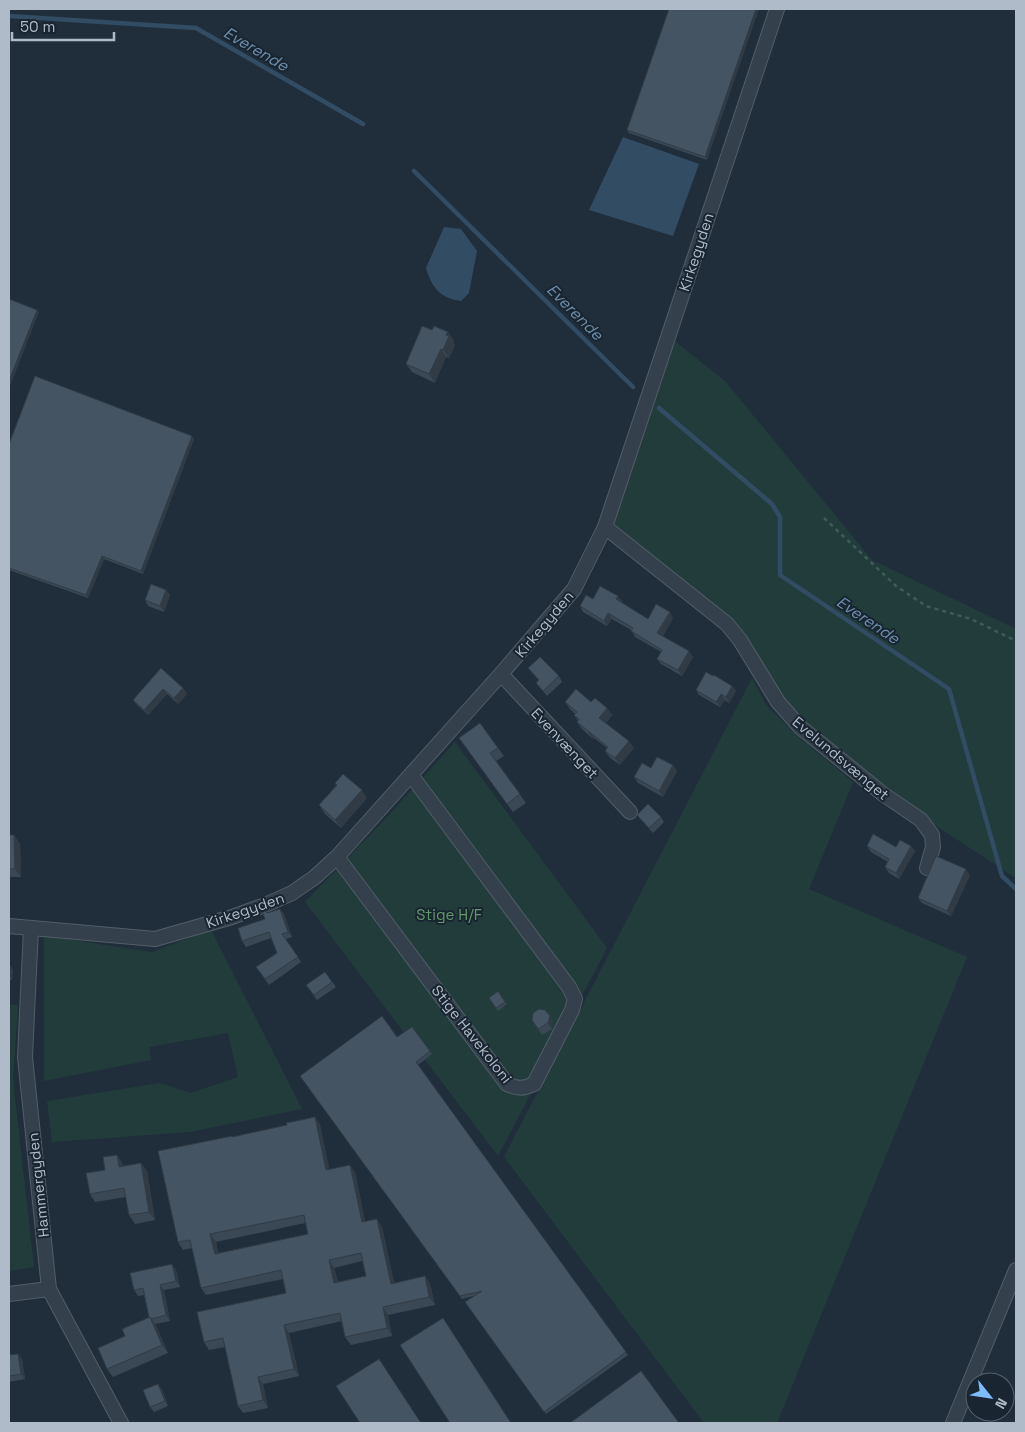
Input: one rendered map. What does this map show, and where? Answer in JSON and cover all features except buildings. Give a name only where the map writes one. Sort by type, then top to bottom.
[{"type":"street","name":"Kirkegyden","points":[[9,926],[155,939],[232,917],[292,893],[316,877],[337,856],[501,674],[574,588],[605,528],[777,9]]},
{"type":"street","name":"Evelundsvænget","points":[[605,528],[727,624],[740,640],[778,702],[800,727],[883,794],[921,820],[932,835],[933,846],[927,868]]},
{"type":"street","name":"Evenvænget","points":[[501,674],[630,812]]},
{"type":"street","name":"Stige Havekoloni","points":[[337,856],[507,1084],[517,1089],[525,1089],[534,1084],[572,1010],[575,999],[569,987],[410,775]]},
{"type":"street","name":"Hammergyden","points":[[31,928],[25,1057],[49,1288],[122,1423]]},
{"type":"street","points":[[954,1423],[1016,1270]]},
{"type":"street","points":[[9,1294],[49,1288]]},
{"type":"path","points":[[824,518],[896,586],[926,606],[971,619],[1016,641]]},
{"type":"green space","points":[[672,339],[725,381],[872,560],[1016,629],[1016,878],[930,822],[920,811],[855,763],[806,722],[779,692],[734,621],[613,525]]},
{"type":"green space","points":[[752,678],[767,706],[795,734],[853,782],[809,889],[967,957],[777,1423],[704,1423],[504,1157]]},
{"type":"green space","name":"Stige H/F","points":[[455,742],[607,948],[498,1156],[305,902],[390,814]]},
{"type":"green space","points":[[211,930],[302,1109],[190,1132],[52,1142],[47,1101],[160,1083],[191,1093],[238,1077],[228,1033],[149,1047],[151,1060],[44,1081],[44,936],[152,952]]},
{"type":"green space","points":[[9,1005],[18,1005],[13,1079],[34,1267],[9,1271]]},
{"type":"water","points":[[623,137],[699,164],[673,236],[589,210]]},
{"type":"water","points":[[444,227],[461,229],[477,251],[469,293],[461,301],[442,295],[431,281],[426,268]]},
{"type":"waterway","name":"Everende","points":[[9,16],[196,28],[363,124]]},
{"type":"waterway","name":"Everende","points":[[414,171],[633,387]]},
{"type":"waterway","name":"Everende","points":[[659,408],[772,504],[780,517],[780,575],[949,689],[1002,876],[1016,889]]}]
